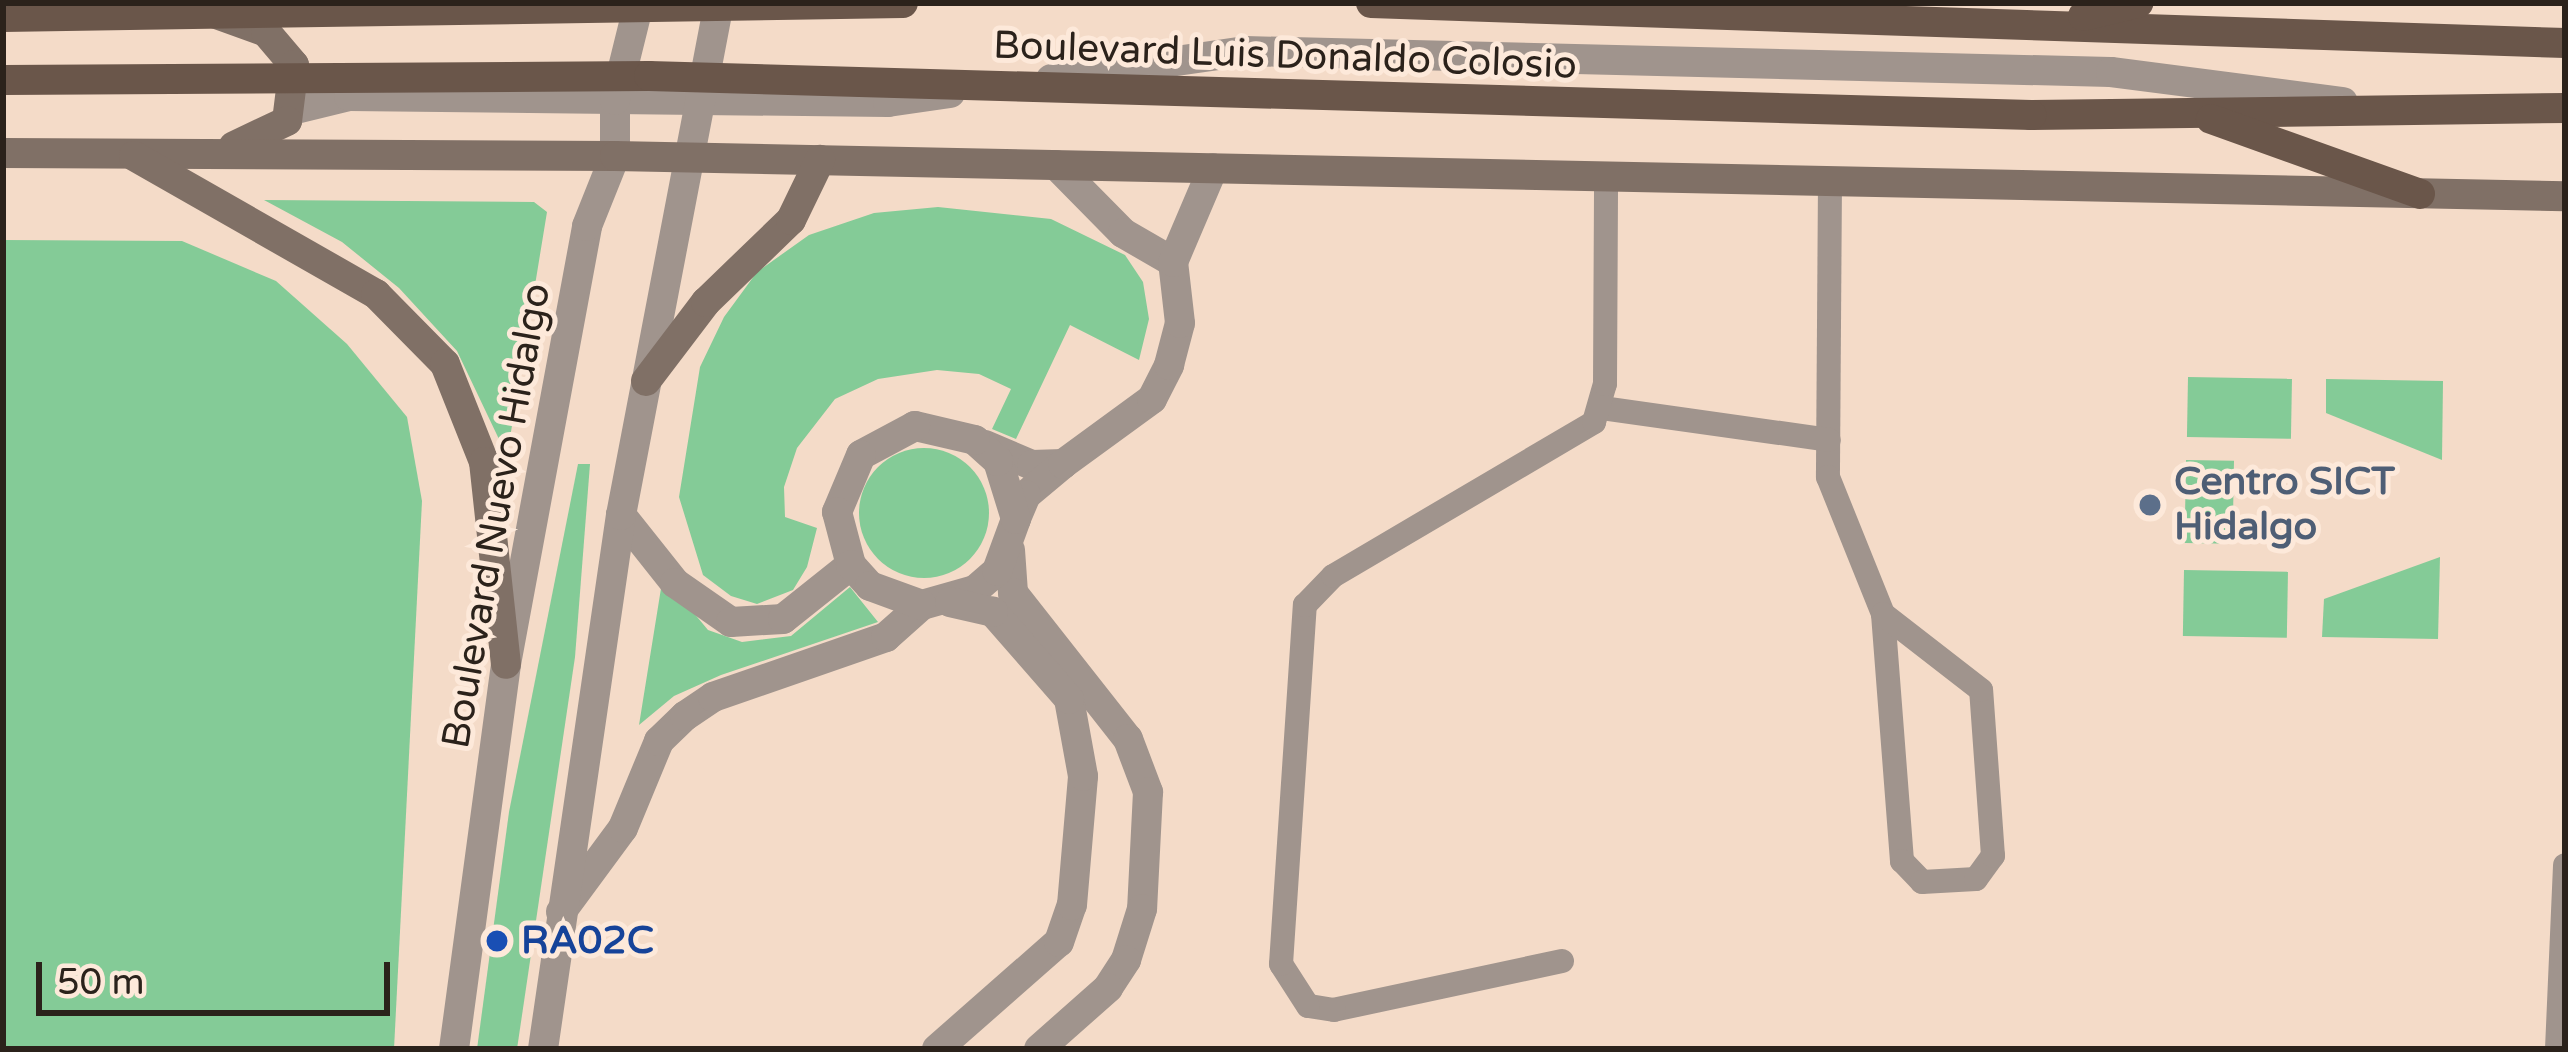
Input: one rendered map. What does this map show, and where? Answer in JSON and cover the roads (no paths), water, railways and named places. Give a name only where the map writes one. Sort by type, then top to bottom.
[{"type":"main road","points":[[3,17],[903,3]]},
{"type":"main road","name":"Boulevard Luis Donaldo Colosio","points":[[1371,3],[2565,43]]},
{"type":"main road","points":[[2036,27],[2138,3]]},
{"type":"main road","points":[[3,4],[204,10],[727,4]]},
{"type":"main road","points":[[199,154],[272,134],[292,110],[297,87],[287,47],[204,10]]},
{"type":"main road","name":"Boulevard Luis Donaldo Colosio","points":[[3,80],[649,76],[2031,115],[2565,108]]},
{"type":"main road","points":[[2188,111],[2420,194]]},
{"type":"main road","points":[[3,153],[689,157],[2565,196]]},
{"type":"main road","points":[[128,153],[376,295],[445,364],[484,462],[506,664]]},
{"type":"main road","points":[[646,382],[706,302],[791,220],[820,160]]},
{"type":"street","name":"Boulevard Nuevo Hidalgo","points":[[454,1049],[506,664],[587,226],[615,156],[615,100],[638,4]]},
{"type":"street","points":[[543,1049],[621,515],[699,102],[727,4]]},
{"type":"street","points":[[292,110],[349,96],[888,101],[1245,51],[2111,72],[2396,109]]},
{"type":"street","points":[[1056,165],[1123,232],[1173,262]]},
{"type":"street","points":[[561,912],[623,828],[659,741],[685,716],[713,697],[886,638],[997,571],[1026,495],[1152,399],[1180,323],[1173,262],[1213,168]]},
{"type":"street","points":[[938,1049],[1059,942],[1072,905],[1083,776],[1069,699],[992,612],[883,592],[851,565],[837,512],[861,455],[915,426],[975,440],[1032,465],[1063,464]]},
{"type":"street","points":[[975,440],[998,460],[1013,533],[1013,593],[1127,739],[1148,792],[1142,909],[1126,961],[1108,988],[1039,1049]]},
{"type":"street","points":[[621,515],[675,583],[731,622],[783,619],[851,565]]},
{"type":"lane","points":[[1562,961],[1334,1010],[1308,1006],[1289,987],[1281,964],[1305,604],[1333,576],[1579,434],[1602,408],[1606,176]]},
{"type":"lane","points":[[1830,181],[1829,440],[1834,505],[1883,614],[1902,861],[1922,882],[1976,879],[1993,856],[1981,690],[1883,614]]},
{"type":"lane","points":[[1602,408],[1829,440]]},
{"type":"lane","points":[[2557,1049],[2565,865]]},
{"type":"place","name":"Centro SICT Hidalgo","points":[[2150,505]]},
{"type":"place","name":"RA02C","points":[[497,941]]}]
